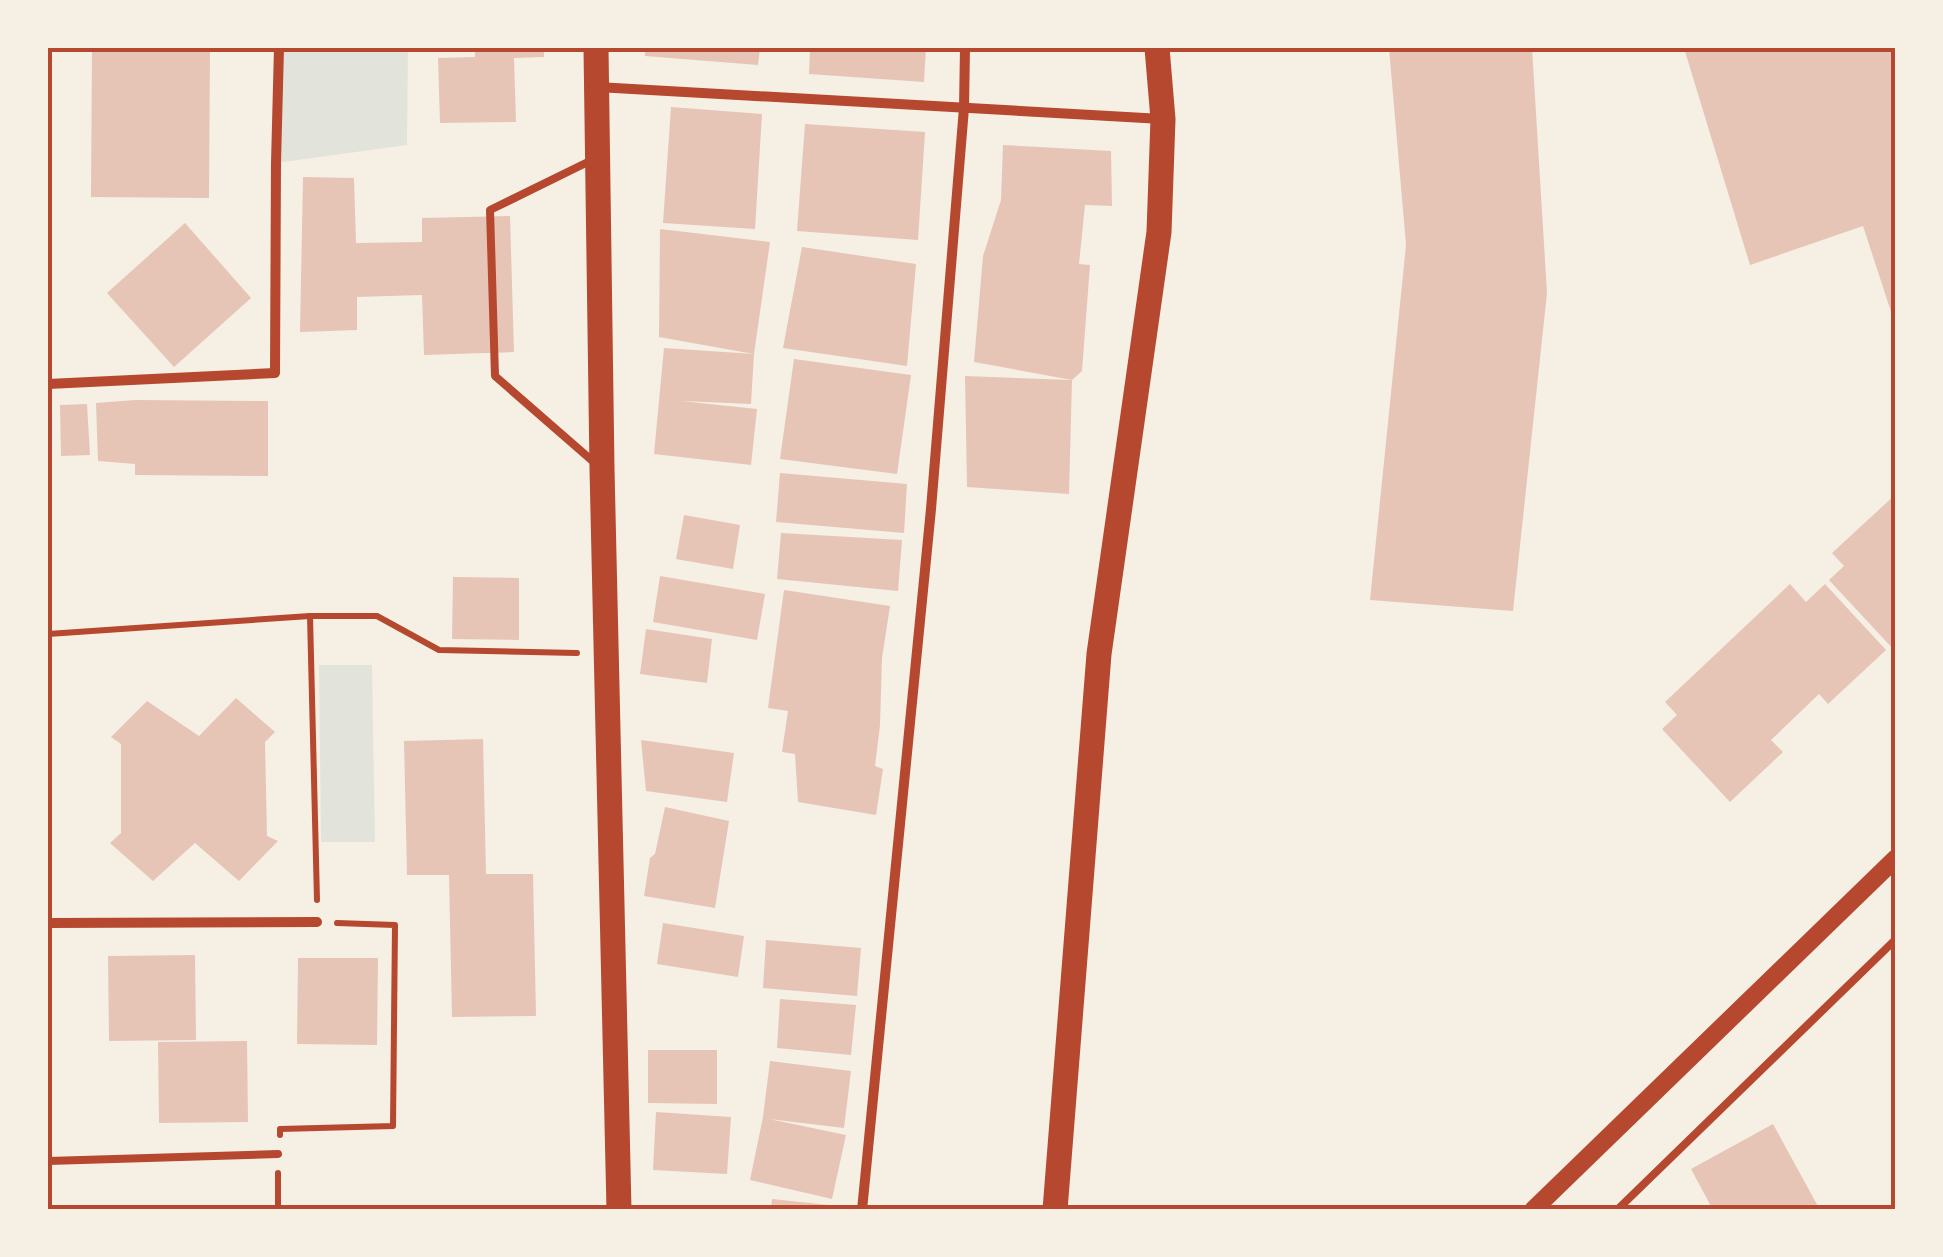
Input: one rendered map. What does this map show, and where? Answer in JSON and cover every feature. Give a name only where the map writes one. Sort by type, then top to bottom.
[{"type":"main road","points":[[596,48],[620,1210]]},
{"type":"main road","points":[[1055,1210],[1099,654],[1159,232],[1163,119],[1157,48]]},
{"type":"street","points":[[48,384],[275,374],[279,48]]},
{"type":"street","points":[[862,1210],[931,509],[964,108],[965,48]]},
{"type":"street","points":[[596,87],[1163,119]]},
{"type":"street","points":[[1532,1210],[1896,858]]},
{"type":"street","points":[[48,923],[317,922]]},
{"type":"lane","points":[[598,157],[490,210],[495,376],[602,469]]},
{"type":"lane","points":[[1617,1210],[1896,939]]},
{"type":"lane","points":[[48,1161],[278,1154]]},
{"type":"path","points":[[278,1210],[280,1129],[392,1126],[395,925],[317,922],[310,616]]},
{"type":"path","points":[[48,634],[310,616],[377,616],[439,650],[606,654]]},
{"type":"shaded area","points":[[279,48],[408,48],[407,145],[276,163]]},
{"type":"shaded area","points":[[319,665],[372,665],[375,842],[321,842]]},
{"type":"building","points":[[92,48],[210,48],[209,198],[91,197]]},
{"type":"building","points":[[475,48],[544,48],[544,57],[514,58],[516,122],[440,123],[438,58],[475,57]]},
{"type":"building","points":[[645,48],[760,48],[758,65],[645,56]]},
{"type":"building","points":[[810,48],[926,48],[924,82],[809,74]]},
{"type":"building","points":[[1389,48],[1532,48],[1547,293],[1513,611],[1370,600],[1406,245]]},
{"type":"building","points":[[1684,48],[1896,48],[1896,327],[1863,226],[1750,265]]},
{"type":"building","points":[[671,107],[762,114],[755,229],[663,223]]},
{"type":"building","points":[[805,124],[925,132],[918,240],[797,231]]},
{"type":"building","points":[[1003,145],[1111,151],[1112,206],[1085,205],[1079,264],[1090,265],[1082,371],[1072,380],[974,362],[983,256],[1001,200]]},
{"type":"building","points":[[303,177],[354,178],[356,243],[422,242],[422,218],[510,216],[514,352],[424,355],[422,295],[357,297],[357,330],[300,332]]},
{"type":"building","points":[[185,223],[251,298],[174,367],[107,293]]},
{"type":"building","points":[[660,229],[770,242],[754,354],[659,337]]},
{"type":"building","points":[[802,247],[916,264],[907,366],[783,348]]},
{"type":"building","points":[[664,348],[754,354],[751,404],[681,401],[757,409],[751,465],[654,454]]},
{"type":"building","points":[[794,359],[911,375],[897,474],[780,459]]},
{"type":"building","points":[[965,376],[1072,380],[1069,494],[967,487]]},
{"type":"building","points":[[268,401],[268,476],[135,475],[135,464],[98,461],[96,403]]},
{"type":"building","points":[[87,404],[90,455],[61,456],[60,405]]},
{"type":"building","points":[[780,473],[907,484],[904,533],[776,522]]},
{"type":"building","points":[[1896,494],[1896,652],[1829,580],[1844,566],[1832,553]]},
{"type":"building","points":[[684,515],[740,525],[733,569],[676,559]]},
{"type":"building","points":[[781,533],[902,540],[898,591],[777,579]]},
{"type":"building","points":[[660,576],[765,594],[757,640],[653,622]]},
{"type":"building","points":[[453,577],[519,578],[519,640],[452,639]]},
{"type":"building","points":[[1790,584],[1806,602],[1825,584],[1886,650],[1828,704],[1819,694],[1771,740],[1783,752],[1730,802],[1662,729],[1677,715],[1665,702]]},
{"type":"building","points":[[784,590],[890,606],[882,658],[875,766],[883,769],[876,815],[798,802],[795,754],[782,752],[788,711],[768,708]]},
{"type":"building","points":[[646,629],[712,639],[707,683],[640,674]]},
{"type":"building","points":[[236,698],[275,732],[265,742],[267,836],[278,841],[239,881],[195,843],[153,881],[110,843],[121,833],[121,744],[111,737],[147,701],[199,736]]},
{"type":"building","points":[[483,739],[486,874],[533,874],[536,1016],[452,1017],[449,875],[407,875],[404,741]]},
{"type":"building","points":[[641,740],[734,753],[727,802],[646,791]]},
{"type":"building","points":[[665,807],[729,821],[715,908],[644,896]]},
{"type":"building","points":[[663,923],[744,936],[738,977],[657,964]]},
{"type":"building","points":[[766,940],[861,948],[857,996],[763,988]]},
{"type":"building","points":[[195,955],[196,1040],[109,1041],[108,956]]},
{"type":"building","points":[[298,958],[378,958],[377,1045],[297,1044]]},
{"type":"building","points":[[780,999],[856,1005],[851,1055],[777,1048]]},
{"type":"building","points":[[247,1041],[248,1122],[159,1123],[158,1042]]},
{"type":"building","points":[[648,1050],[717,1050],[717,1104],[648,1103]]},
{"type":"building","points":[[770,1061],[851,1071],[844,1128],[769,1119],[846,1135],[832,1199],[750,1180]]},
{"type":"building","points":[[656,1112],[731,1117],[727,1174],[653,1170]]},
{"type":"building","points":[[1773,1124],[1820,1210],[1713,1210],[1691,1169]]},
{"type":"building","points":[[772,1199],[848,1207],[848,1210],[771,1210]]},
{"type":"building","points":[[225,1205],[225,1210],[138,1210],[137,1206]]}]
